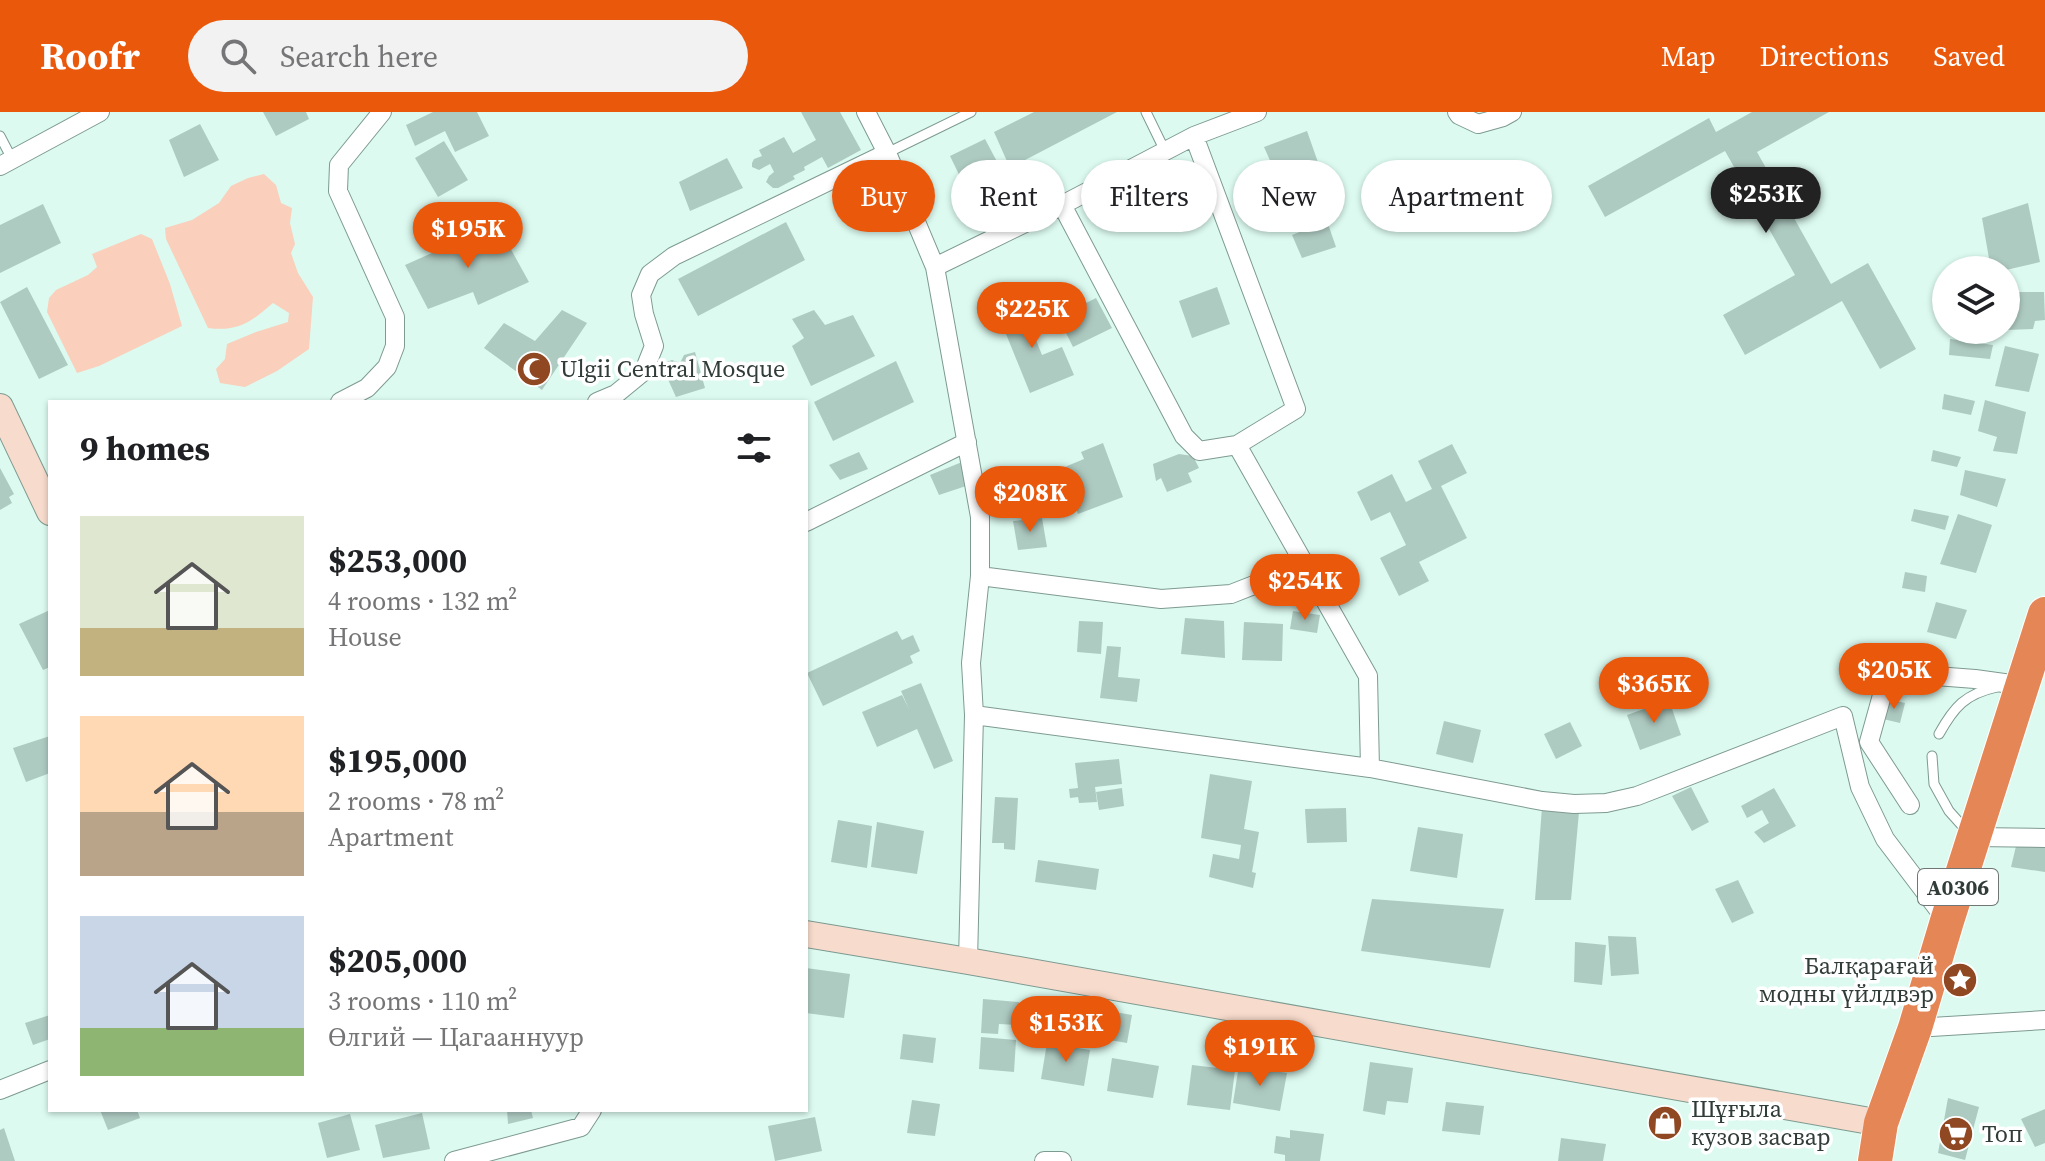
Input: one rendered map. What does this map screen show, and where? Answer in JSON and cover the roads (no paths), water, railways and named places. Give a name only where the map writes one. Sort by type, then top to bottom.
[{"type":"highway","name":"A0306","points":[[1875,1161],[1881,1123],[1915,1028],[1974,837],[2017,683],[2045,614]]},
{"type":"street","points":[[6,163],[100,112]]},
{"type":"street","points":[[344,400],[367,388],[387,367],[395,346],[395,317],[338,191],[339,165],[382,112]]},
{"type":"street","points":[[866,112],[887,153],[935,267],[980,517],[980,576],[971,663],[974,715],[968,961]]},
{"type":"street","points":[[1457,112],[1478,124],[1512,112]]},
{"type":"street","points":[[1065,203],[1194,136],[1250,113]]},
{"type":"street","points":[[1065,211],[1184,436],[1199,451],[1237,445],[1296,409],[1194,136]]},
{"type":"street","points":[[602,400],[616,394],[644,371],[654,346],[641,295],[650,274],[674,256],[887,153]]},
{"type":"street","points":[[935,267],[1007,232]]},
{"type":"street","points":[[0,407],[48,508]]},
{"type":"street","points":[[808,521],[967,442]]},
{"type":"street","points":[[1237,445],[1368,676],[1370,768]]},
{"type":"street","points":[[980,576],[1161,599],[1231,594],[1305,565]]},
{"type":"street","points":[[1910,805],[1869,742],[1884,688],[1913,681],[1923,675],[2017,683]]},
{"type":"street","points":[[974,715],[1370,768],[1542,801],[1574,804],[1606,803],[1637,796],[1843,716],[1860,787],[1885,839],[1947,921]]},
{"type":"street","points":[[1974,837],[2045,838]]},
{"type":"street","points":[[808,934],[1881,1123]]},
{"type":"street","points":[[1915,1028],[2045,1020]]},
{"type":"street","points":[[0,1090],[48,1071]]},
{"type":"street","points":[[454,1161],[581,1127],[591,1112]]},
{"type":"street","points":[[1044,1161],[1062,1161]]},
{"type":"lane","points":[[887,153],[971,112]]},
{"type":"lane","points":[[1146,112],[1165,151]]},
{"type":"lane","points":[[0,136],[6,163]]},
{"type":"lane","points":[[1939,734],[1954,708],[1979,691],[2017,683]]},
{"type":"lane","points":[[1932,756],[1934,784],[1949,811],[1974,837]]},
{"type":"place","name":"Ulgii Central Mosque","points":[[534,369]]},
{"type":"place","name":"Балқарағай модны үйлдвэр","points":[[1960,980]]},
{"type":"place","name":"Шұғыла кузов засвар","points":[[1665,1123]]},
{"type":"place","name":"Топ","points":[[1956,1134]]}]
